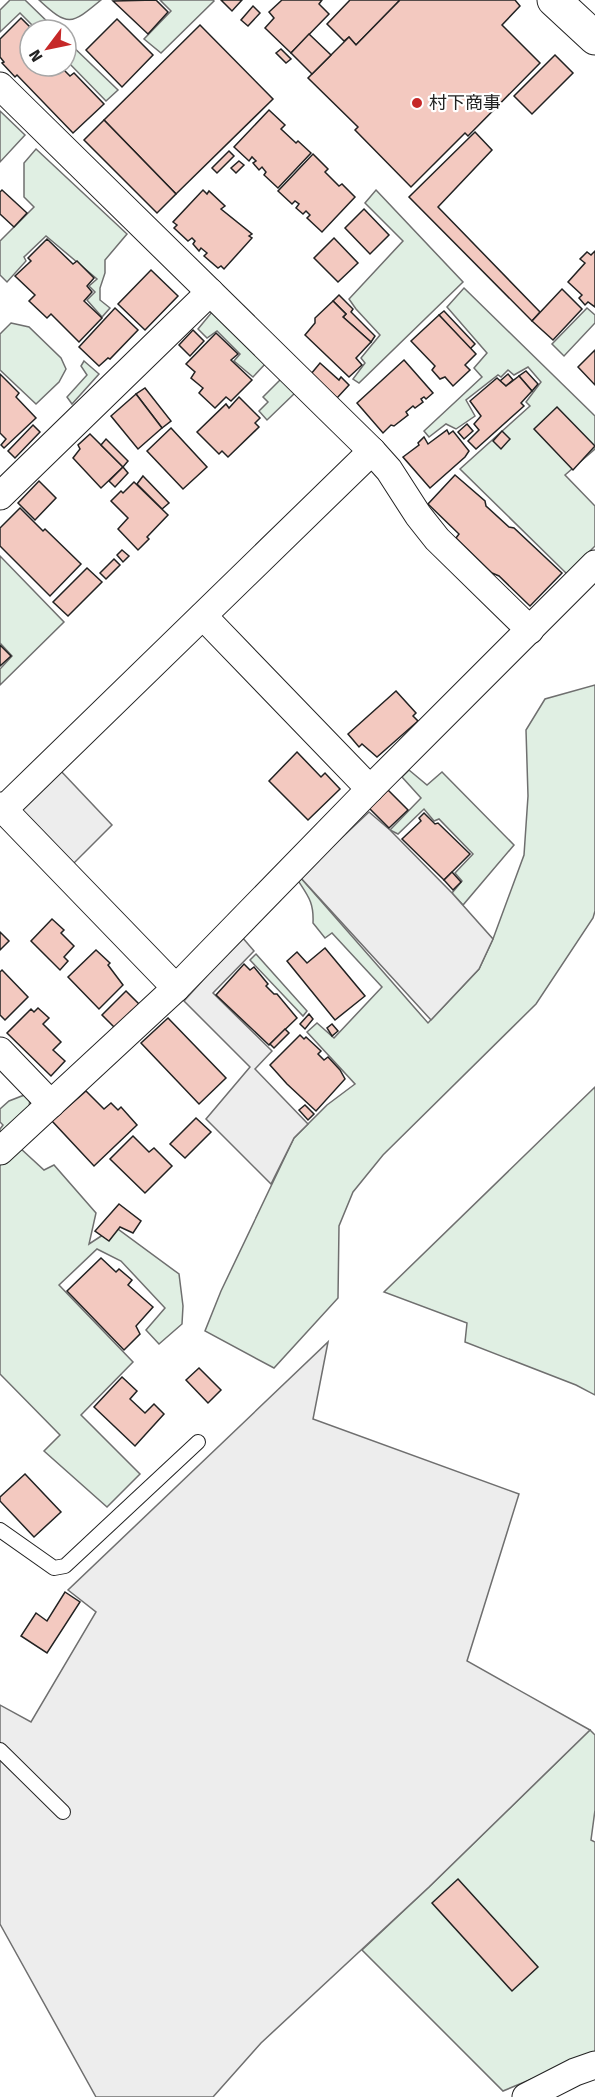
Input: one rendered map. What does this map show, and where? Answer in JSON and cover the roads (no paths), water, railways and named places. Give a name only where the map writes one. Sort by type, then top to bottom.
[{"type":"street","points":[[554,0],[595,38]]},
{"type":"street","points":[[0,86],[372,451],[389,470],[418,515],[437,539],[530,630]]},
{"type":"street","points":[[0,496],[210,292]]},
{"type":"street","points":[[176,988],[2,808],[372,451]]},
{"type":"street","points":[[0,1151],[176,988],[370,789],[595,564]]},
{"type":"street","points":[[203,616],[370,789]]},
{"type":"street","points":[[0,1051],[51,1104]]},
{"type":"street","points":[[526,2097],[575,2072],[595,2065]]},
{"type":"lane","points":[[0,1530],[54,1568],[65,1566],[198,1442]]},
{"type":"lane","points":[[0,1750],[63,1812]]},
{"type":"place","name":"村下商事","points":[[417,103]]}]
